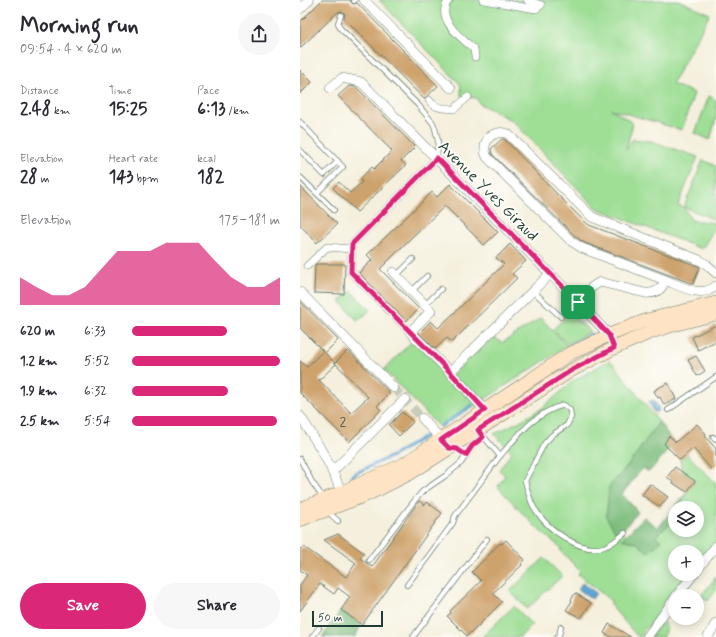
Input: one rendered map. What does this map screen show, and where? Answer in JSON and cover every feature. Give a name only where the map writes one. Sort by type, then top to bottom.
[{"type":"main road","points":[[445,444],[485,410],[569,354],[609,335],[647,320],[716,302]]},
{"type":"main road","points":[[300,520],[404,464],[445,444],[481,433],[572,370],[614,348],[651,332],[716,314]]},
{"type":"main road","points":[[300,509],[327,506]]},
{"type":"street","points":[[300,9],[309,0]]},
{"type":"street","points":[[364,0],[451,88]]},
{"type":"street","points":[[449,0],[446,4],[445,10],[447,22],[454,31],[474,49],[475,57]]},
{"type":"street","points":[[483,0],[536,9],[541,5],[527,0]]},
{"type":"street","name":"Avenue Yves Giraud","points":[[330,88],[342,78],[361,82],[578,302],[609,335],[614,348]]},
{"type":"street","points":[[429,100],[432,104],[439,108],[454,109],[468,97]]},
{"type":"street","points":[[716,273],[699,260],[592,216],[508,134],[499,133],[492,135],[487,139],[484,146],[486,156],[571,241],[582,248],[694,291],[700,292],[716,286]]},
{"type":"street","points":[[437,158],[352,244],[351,272],[450,372],[485,410]]},
{"type":"street","points":[[307,266],[326,247],[352,249]]},
{"type":"street","points":[[394,274],[431,311],[410,332]]},
{"type":"street","points":[[450,372],[493,332],[550,274]]},
{"type":"street","points":[[578,302],[592,286],[600,282],[651,293],[657,291],[663,286],[665,280]]},
{"type":"street","points":[[300,292],[394,388]]},
{"type":"street","points":[[332,472],[404,399]]},
{"type":"street","points":[[300,416],[313,436],[332,472],[343,498]]},
{"type":"street","points":[[422,418],[445,444]]},
{"type":"street","points":[[704,561],[716,546]]},
{"type":"street","points":[[682,589],[689,581]]},
{"type":"street","points":[[647,637],[668,608]]},
{"type":"street","points":[[708,637],[716,623]]},
{"type":"lane","points":[[341,15],[338,23],[340,28],[418,105],[434,123],[438,141],[437,158]]},
{"type":"lane","points":[[300,122],[343,167],[317,193]]},
{"type":"lane","points":[[300,150],[324,175],[338,161]]},
{"type":"lane","points":[[300,177],[334,210]]},
{"type":"lane","points":[[394,274],[413,259]]},
{"type":"lane","points":[[412,291],[427,276]]},
{"type":"lane","points":[[425,305],[442,289]]},
{"type":"lane","points":[[533,291],[561,317]]},
{"type":"lane","points":[[668,410],[716,376]]},
{"type":"lane","points":[[407,585],[453,523],[455,516],[500,456],[532,422],[545,412],[564,405],[570,410],[571,417],[567,425],[552,435],[544,444],[525,481],[536,511],[545,522],[560,535],[579,545],[592,548],[603,547],[615,542],[624,534]]},
{"type":"lane","points":[[369,560],[415,500],[423,491],[461,463],[481,433],[500,456]]},
{"type":"lane","points":[[445,444],[466,455]]},
{"type":"lane","points":[[300,459],[312,482],[338,521]]},
{"type":"lane","points":[[413,637],[487,539]]},
{"type":"lane","points":[[557,637],[561,627]]},
{"type":"lane","points":[[312,637],[319,628]]},
{"type":"green space","points":[[379,0],[678,0],[710,14],[672,84],[694,93],[682,130],[611,109],[633,123],[626,150],[633,139],[651,141],[698,157],[678,205],[684,207],[691,220],[716,223],[716,226],[702,249],[596,208],[513,121],[480,104],[476,98],[461,96],[460,84]]},
{"type":"green space","points":[[709,96],[716,100],[716,118],[710,140],[695,133]]},
{"type":"green space","points":[[703,160],[716,166],[716,220],[684,207]]},
{"type":"green space","points":[[351,291],[370,310],[358,321],[340,301]]},
{"type":"green space","points":[[570,313],[590,332],[567,344],[553,329]]},
{"type":"green space","points":[[541,318],[567,346],[440,428],[384,370],[413,340],[450,377],[493,337],[502,343]]},
{"type":"green space","points":[[610,360],[610,363],[612,362],[659,422],[629,464],[609,487],[619,534],[622,531],[626,535],[623,539],[637,543],[661,541],[655,536],[668,525],[668,537],[704,537],[704,501],[682,501],[695,481],[682,472],[680,460],[687,454],[716,483],[716,541],[704,556],[704,545],[668,545],[668,581],[684,581],[678,589],[668,589],[668,602],[649,626],[644,629],[641,637],[638,637],[611,606],[611,601],[578,574],[580,571],[560,550],[561,548],[538,529],[498,487],[505,475],[499,470],[512,452],[494,434],[541,409],[573,381]]},
{"type":"green space","points":[[659,422],[669,436],[664,444],[669,449],[649,472],[643,468],[622,494],[638,512],[618,535],[606,517],[609,487],[629,464]]},
{"type":"green space","points":[[687,492],[682,501],[680,501]]},
{"type":"green space","points":[[668,516],[668,525],[655,536],[662,541],[648,552],[637,543],[622,539],[644,517],[658,528]]},
{"type":"green space","points":[[544,558],[562,576],[527,609],[510,591]]},
{"type":"green space","points":[[716,577],[716,590],[708,601],[704,598],[704,592]]},
{"type":"green space","points":[[514,606],[532,625],[520,637],[482,637]]},
{"type":"green space","points":[[341,610],[361,625],[355,637],[322,637]]},
{"type":"green space","points":[[663,622],[667,627],[664,637],[651,637],[659,626],[661,626]]},
{"type":"water","points":[[654,400],[659,409],[657,412],[654,412],[649,402]]},
{"type":"water","points":[[582,583],[596,593],[592,599],[578,589]]},
{"type":"building","points":[[322,0],[350,0],[353,4],[357,3],[438,86],[424,99],[344,18],[345,14],[342,11],[338,12],[300,48],[300,22]]},
{"type":"building","points":[[300,70],[312,82],[300,94]]},
{"type":"building","points":[[349,86],[356,87],[415,147],[401,161],[406,165],[357,212],[333,188],[339,182],[350,193],[362,182],[360,179],[372,167],[374,169],[392,151],[338,96]]},
{"type":"building","points":[[502,139],[504,139],[589,225],[700,267],[693,284],[585,243],[575,236],[492,154],[491,149]]},
{"type":"building","points":[[450,184],[498,232],[484,245],[445,206],[413,236],[380,269],[419,309],[406,321],[359,273],[372,260],[367,255],[432,192],[437,197]]},
{"type":"building","points":[[300,186],[337,224],[317,243],[300,225]]},
{"type":"building","points":[[510,244],[526,261],[512,274],[517,278],[452,342],[447,338],[435,349],[419,333],[431,321],[438,328],[455,312],[504,264],[496,258]]},
{"type":"building","points":[[345,264],[344,294],[314,293],[315,265]]},
{"type":"building","points":[[300,301],[338,340],[325,353],[335,363],[348,350],[390,393],[377,406],[381,410],[349,442],[300,393],[300,361],[307,367],[323,351],[300,328]],"holes":[[[336,364],[368,397],[351,413],[319,380]]]},
{"type":"building","points":[[716,325],[716,341],[698,350],[692,337]]},
{"type":"building","points":[[696,356],[705,371],[697,376],[688,360]]},
{"type":"building","points":[[668,383],[676,399],[664,405],[660,397],[658,398],[654,391]]},
{"type":"building","points":[[402,412],[413,422],[399,436],[389,425]]},
{"type":"building","points":[[697,424],[716,449],[716,465],[711,469],[693,448],[680,460],[664,444],[669,436],[676,442]]},
{"type":"building","points":[[675,467],[695,481],[687,492],[667,477]]},
{"type":"building","points":[[650,484],[668,497],[660,507],[642,495]]},
{"type":"building","points":[[419,501],[425,505],[427,502],[442,513],[362,625],[341,610],[350,597],[338,588],[334,594],[320,584],[300,611],[300,585],[307,575],[300,570],[300,549],[304,547],[346,577],[356,563],[324,540],[338,534],[364,553],[360,558],[372,567]]},
{"type":"building","points":[[506,540],[525,560],[521,564],[522,565],[493,593],[502,602],[467,636],[447,616],[451,613],[450,611],[481,581],[472,572],[500,543],[502,544]]},
{"type":"building","points":[[575,593],[591,603],[581,618],[566,610]]},
{"type":"building","points":[[609,624],[631,637],[612,637],[604,633]]},
{"type":"waterway","points":[[568,347],[592,334]]},
{"type":"waterway","points":[[441,426],[472,405]]},
{"type":"waterway","points":[[351,477],[356,473],[394,455],[427,435]]},
{"type":"tunnel","points":[[394,388],[422,418]]},
{"type":"route","points":[[437,158],[578,302],[609,335],[614,348],[572,370],[478,430],[483,437],[472,446],[466,455],[457,449],[449,448],[441,440],[485,410],[450,372],[351,272],[352,244],[437,158]]}]
